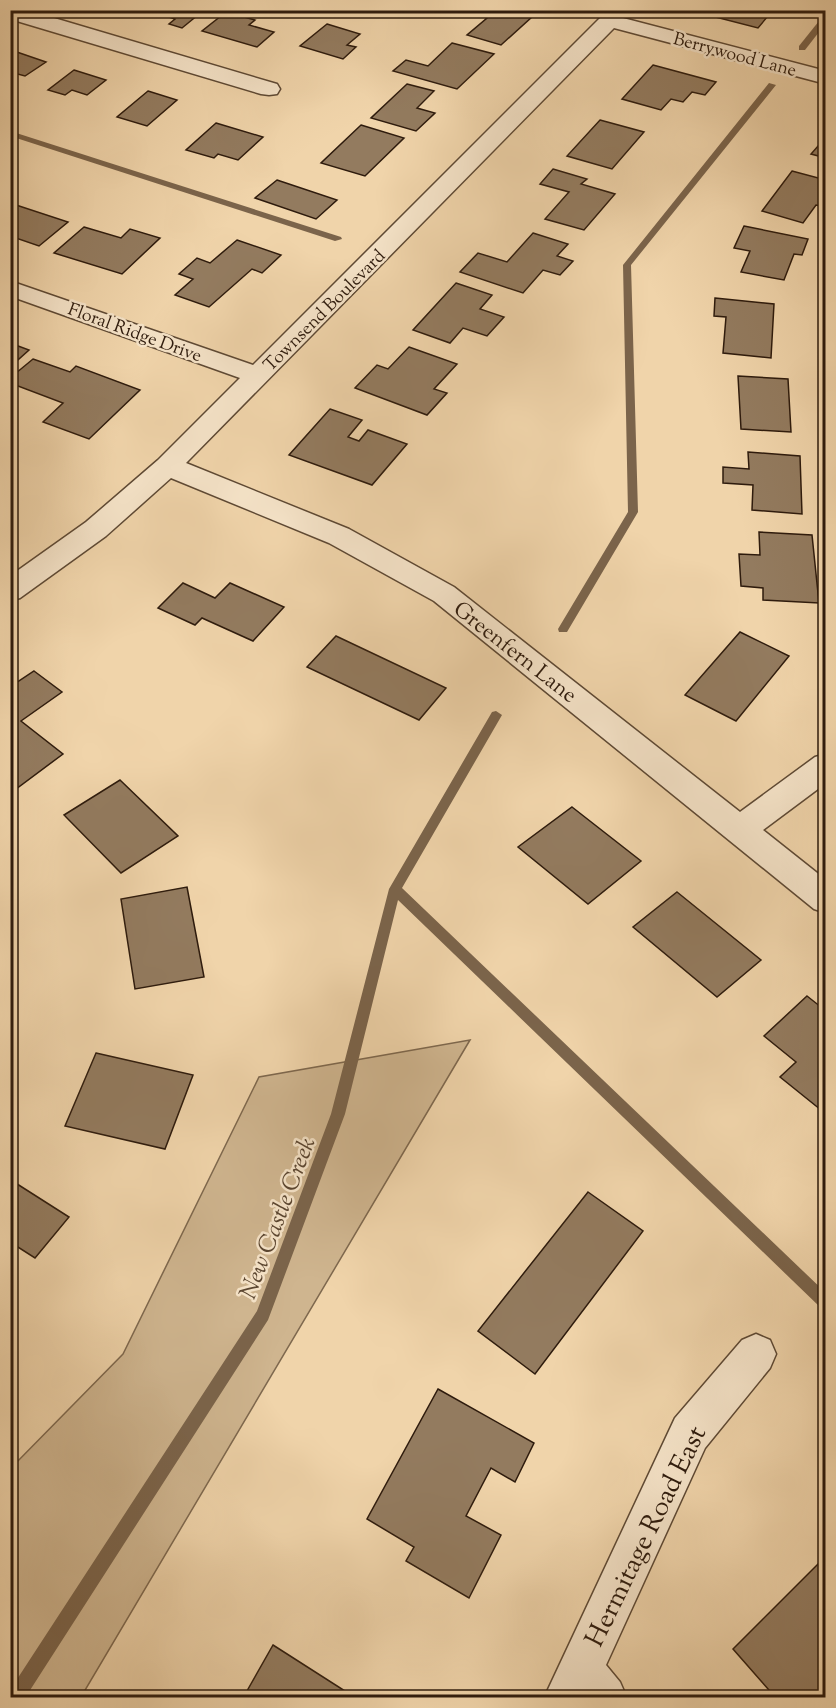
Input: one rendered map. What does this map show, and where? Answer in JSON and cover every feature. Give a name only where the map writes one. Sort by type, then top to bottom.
[{"type":"street","points":[[10,12],[269,89]]},
{"type":"street","name":"Berrywood Lane","points":[[615,16],[825,78]]},
{"type":"street","name":"Townsend Boulevard","points":[[10,591],[96,529],[168,466],[615,16]]},
{"type":"street","name":"Floral Ridge Drive","points":[[10,288],[259,376]]},
{"type":"street","name":"Greenfern Lane","points":[[168,466],[339,536],[444,594],[741,829],[825,899]]},
{"type":"street","points":[[741,829],[825,766]]},
{"type":"street","name":"Hermitage Road East","points":[[584,1688],[690,1433],[756,1354]]},
{"type":"shaded area","points":[[470,1040],[81,1697],[11,1697],[11,1468],[123,1354],[259,1077]]},
{"type":"building","points":[[147,10],[204,10],[182,28],[169,24],[175,19]]},
{"type":"building","points":[[466,10],[515,10],[533,16],[501,45],[467,35],[487,18],[465,12]]},
{"type":"building","points":[[702,10],[746,10],[768,16],[758,28],[700,13]]},
{"type":"building","points":[[226,12],[255,20],[249,25],[274,32],[257,47],[202,31]]},
{"type":"building","points":[[327,24],[360,34],[347,45],[356,47],[343,59],[300,46]]},
{"type":"building","points":[[452,43],[494,54],[457,89],[393,71],[406,60],[428,66]]},
{"type":"building","points":[[11,50],[46,62],[25,76],[14,73],[10,75]]},
{"type":"building","points":[[653,65],[716,82],[705,95],[692,92],[683,102],[671,99],[661,110],[622,99]]},
{"type":"building","points":[[74,70],[106,80],[87,95],[72,90],[65,95],[48,90]]},
{"type":"building","points":[[407,84],[434,91],[417,108],[435,113],[416,131],[371,118]]},
{"type":"building","points":[[148,91],[177,100],[147,126],[117,117]]},
{"type":"building","points":[[600,120],[644,132],[612,169],[567,156]]},
{"type":"building","points":[[216,123],[263,137],[238,160],[218,154],[214,158],[186,150]]},
{"type":"building","points":[[361,125],[404,138],[365,176],[321,163]]},
{"type":"building","points":[[826,137],[826,158],[811,154]]},
{"type":"building","points":[[553,169],[587,179],[581,184],[615,194],[584,230],[545,219],[569,192],[540,184]]},
{"type":"building","points":[[792,171],[826,180],[826,207],[816,205],[803,223],[762,211]]},
{"type":"building","points":[[277,180],[337,200],[316,219],[255,198]]},
{"type":"building","points":[[10,203],[68,222],[39,246],[10,236]]},
{"type":"building","points":[[744,226],[808,239],[802,255],[794,254],[784,280],[741,272],[750,251],[734,248]]},
{"type":"building","points":[[84,227],[121,238],[130,229],[160,238],[122,274],[54,253]]},
{"type":"building","points":[[533,233],[568,244],[557,256],[573,261],[560,275],[543,270],[523,293],[460,272],[478,253],[507,262]]},
{"type":"building","points":[[237,240],[281,255],[262,273],[252,269],[209,307],[175,295],[193,279],[179,274],[197,258],[210,263]]},
{"type":"building","points":[[456,283],[492,295],[480,309],[504,317],[487,336],[463,328],[450,343],[413,330]]},
{"type":"building","points":[[715,298],[774,304],[771,358],[723,353],[726,317],[714,316]]},
{"type":"building","points":[[10,343],[29,350],[10,367]]},
{"type":"building","points":[[409,347],[457,364],[434,389],[447,393],[427,415],[355,388],[377,365],[388,369]]},
{"type":"building","points":[[33,359],[70,372],[76,366],[140,390],[89,439],[43,422],[63,403],[10,383],[10,378]]},
{"type":"building","points":[[738,376],[788,379],[791,432],[741,429]]},
{"type":"building","points":[[330,409],[362,420],[348,437],[359,441],[368,430],[407,444],[372,485],[289,455]]},
{"type":"building","points":[[748,452],[800,456],[802,514],[752,510],[753,485],[723,483],[723,467],[749,469]]},
{"type":"building","points":[[759,532],[812,535],[819,603],[763,600],[763,588],[741,586],[739,554],[760,555]]},
{"type":"building","points":[[183,583],[215,598],[230,583],[284,607],[253,641],[202,618],[195,625],[158,608]]},
{"type":"building","points":[[740,632],[789,656],[736,721],[685,695]]},
{"type":"building","points":[[336,636],[446,688],[419,720],[307,667]]},
{"type":"building","points":[[34,671],[62,692],[21,721],[63,754],[16,789],[10,784],[10,687]]},
{"type":"building","points":[[120,780],[178,836],[121,873],[64,815]]},
{"type":"building","points":[[572,807],[641,861],[588,904],[518,847]]},
{"type":"building","points":[[187,887],[204,977],[135,989],[121,899]]},
{"type":"building","points":[[677,892],[761,960],[717,997],[633,927]]},
{"type":"building","points":[[807,996],[826,1011],[826,1114],[780,1077],[796,1062],[764,1036]]},
{"type":"building","points":[[96,1053],[193,1075],[165,1149],[65,1126]]},
{"type":"building","points":[[14,1182],[69,1217],[35,1258],[10,1242],[10,1186]]},
{"type":"building","points":[[588,1192],[643,1231],[535,1374],[478,1331]]},
{"type":"building","points":[[438,1389],[534,1443],[515,1482],[491,1468],[466,1516],[501,1535],[469,1598],[406,1561],[414,1547],[367,1519]]},
{"type":"building","points":[[826,1556],[826,1698],[776,1698],[733,1649]]},
{"type":"building","points":[[273,1645],[356,1698],[243,1698]]},
{"type":"waterway","points":[[802,48],[826,18]]},
{"type":"waterway","points":[[563,629],[633,512],[627,265],[772,85]]},
{"type":"waterway","points":[[10,133],[338,239]]},
{"type":"waterway","name":"New Castle Creek","points":[[395,889],[496,715]]},
{"type":"waterway","name":"New Castle Creek","points":[[15,1698],[263,1315],[338,1114],[395,889]]},
{"type":"waterway","points":[[395,889],[826,1303]]}]
